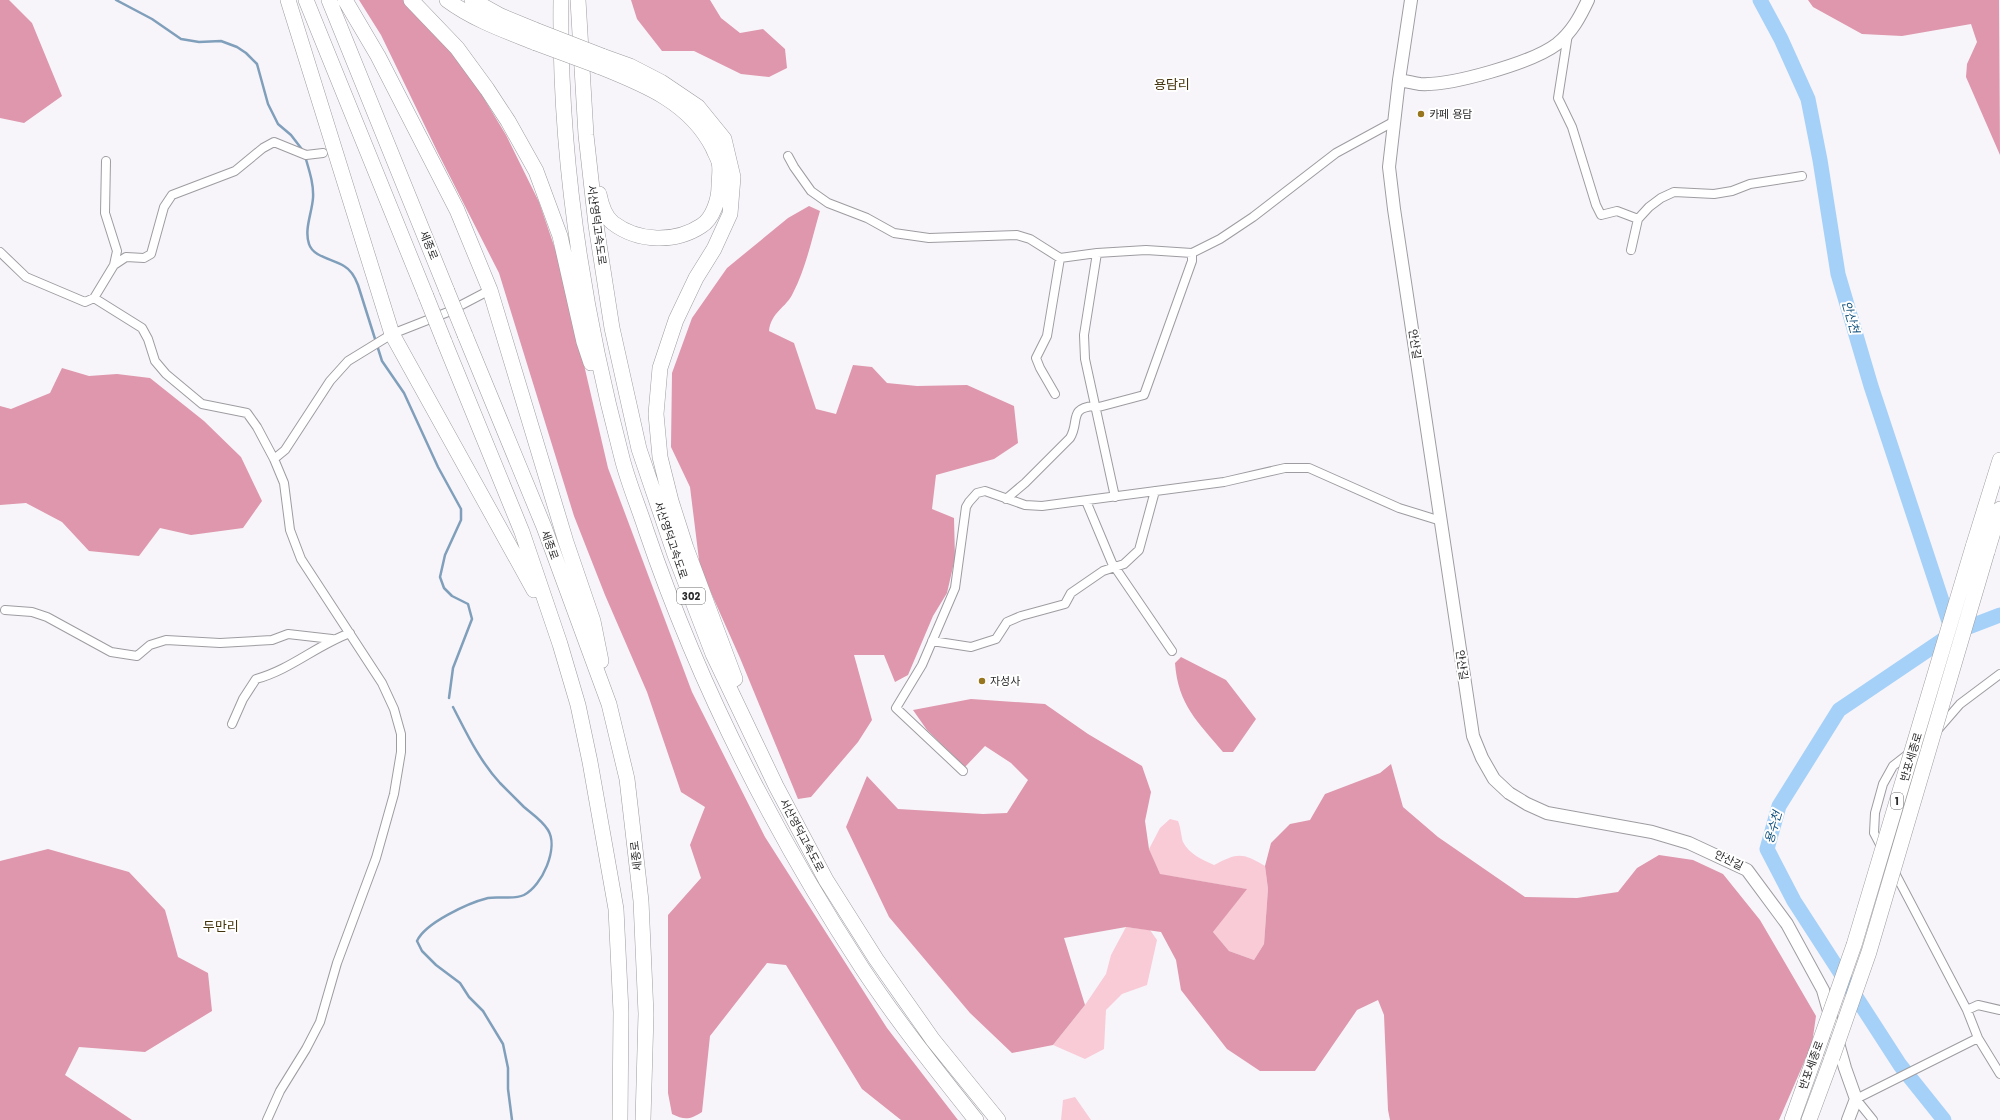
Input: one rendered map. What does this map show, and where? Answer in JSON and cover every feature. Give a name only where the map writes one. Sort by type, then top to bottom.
[{"type":"highway","points":[[288,0],[387,337],[496,519],[535,592],[560,644]]},
{"type":"highway","name":"세종로","points":[[306,0],[522,532],[560,644],[578,705],[590,762],[616,909],[621,1012],[620,1120]]},
{"type":"highway","name":"세종로","points":[[329,0],[544,527],[609,704],[627,779],[641,901],[646,1014],[643,1120]]},
{"type":"highway","points":[[345,0],[378,56],[458,210],[490,290],[566,542],[593,621],[609,704]]},
{"type":"highway","points":[[411,0],[457,48],[483,83],[508,121],[536,171],[560,236],[584,342],[621,456]]},
{"type":"highway","points":[[447,0],[489,24],[536,36],[600,61],[668,98],[705,133],[720,163],[719,189],[716,207],[702,226],[682,236],[655,239],[632,232],[612,222],[602,207],[586,135]]},
{"type":"highway","points":[[472,0],[536,36]]},
{"type":"highway","name":"서산영덕고속도로","points":[[561,0],[560,38],[565,140],[576,231],[594,337],[621,456],[658,565],[697,664],[762,798],[815,892],[863,970],[921,1051],[976,1120]]},
{"type":"highway","name":"서산영덕고속도로","points":[[578,0],[586,135],[596,225],[612,328],[639,449],[675,555],[713,654],[776,786],[826,880],[876,958],[933,1040],[998,1120]]},
{"type":"highway","points":[[600,61],[630,66],[661,82],[698,107],[724,139],[733,177],[730,214],[714,249],[696,278],[676,320],[660,368],[656,414],[658,443],[660,457],[686,548],[776,786]]},
{"type":"highway","name":"반포세종로","points":[[1809,1120],[1869,952],[1980,550],[2000,460]]},
{"type":"highway","name":"반포세종로","points":[[1792,1120],[1854,945],[1980,550],[2000,510]]},
{"type":"street","name":"안산길","points":[[1411,0],[1393,122],[1389,167],[1473,736],[1482,758],[1494,778],[1509,793],[1527,804],[1547,813],[1652,832],[1711,852],[1747,870],[1787,924],[1823,990],[1845,1068],[1856,1099]]},
{"type":"street","points":[[1399,80],[1420,84],[1451,80],[1504,68],[1537,56],[1556,45],[1568,34],[1579,20],[1588,0]]},
{"type":"street","points":[[1568,34],[1558,98],[1572,127],[1596,205],[1601,216],[1617,211],[1638,219]]},
{"type":"street","points":[[788,156],[811,191],[828,202],[867,218],[894,233],[929,238],[1017,235],[1030,239],[1060,258],[1097,253],[1146,250],[1192,253],[1220,239],[1253,218],[1336,153],[1393,122]]},
{"type":"street","points":[[114,265],[126,257],[144,258],[151,254],[164,207],[172,195],[235,171],[263,148],[274,142],[303,154],[323,153]]},
{"type":"street","points":[[0,252],[26,277],[85,302],[94,298],[114,265],[117,251],[104,213],[106,161]]},
{"type":"street","points":[[1631,250],[1638,219],[1649,207],[1661,198],[1674,192],[1714,194],[1732,191],[1750,184],[1802,176]]},
{"type":"street","points":[[1097,253],[1084,335],[1085,359],[1094,407],[1115,497]]},
{"type":"street","points":[[1006,499],[1025,483],[1070,438],[1074,431],[1076,413],[1079,410],[1085,407],[1094,407],[1144,395],[1192,261],[1192,253]]},
{"type":"street","points":[[1055,394],[1036,358],[1047,336],[1060,258]]},
{"type":"street","points":[[274,459],[285,450],[330,381],[348,361],[387,337],[448,312],[490,290]]},
{"type":"street","points":[[94,298],[142,328],[148,339],[155,361],[166,374],[202,404],[247,413],[257,427],[274,459],[284,483],[290,530],[301,559],[382,682],[394,709],[401,734],[401,752],[394,794],[376,858],[337,963],[320,1022],[280,1091],[267,1120]]},
{"type":"street","points":[[963,771],[896,708],[922,666],[954,588],[966,507],[977,493],[985,491],[1025,505],[1042,506],[1224,482],[1285,468],[1309,468],[1399,508],[1441,521]]},
{"type":"street","points":[[932,642],[971,647],[996,639],[1007,622],[1021,616],[1065,604],[1071,594],[1103,571],[1124,564],[1139,550],[1155,492]]},
{"type":"street","points":[[1086,501],[1115,566],[1172,651]]},
{"type":"street","points":[[4,610],[32,612],[42,615],[111,652],[136,656],[150,645],[166,640],[220,643],[272,640],[288,634],[332,639]]},
{"type":"street","points":[[232,724],[243,700],[256,678],[271,675],[332,639],[350,633]]},
{"type":"street","points":[[2000,674],[1960,704],[1934,734],[1893,766],[1883,784],[1875,813],[1874,833],[1967,1010],[1978,1038],[2000,1074]]},
{"type":"street","points":[[1967,1010],[1978,1005],[2000,1010]]},
{"type":"street","points":[[1848,1120],[1856,1099],[1978,1038]]},
{"type":"street","points":[[1856,1099],[1873,1120]]},
{"type":"shaded area","points":[[0,0],[9,0],[32,23],[62,96],[24,123],[0,118]]},
{"type":"shaded area","points":[[359,0],[406,0],[468,72],[506,135],[539,202],[561,266],[608,468],[692,692],[765,837],[887,1028],[958,1120],[901,1120],[862,1089],[786,965],[767,963],[710,1036],[702,1112],[690,1118],[684,1118],[672,1114],[668,1093],[668,915],[701,878],[690,845],[705,807],[681,792],[647,692],[605,595],[574,516],[499,273],[438,153],[381,35]]},
{"type":"shaded area","points":[[631,0],[710,0],[721,18],[740,33],[763,29],[785,49],[787,68],[769,77],[741,74],[694,51],[662,51],[637,19]]},
{"type":"shaded area","points":[[1808,0],[1999,0],[2000,155],[1966,77],[1967,64],[1977,42],[1971,24],[1902,36],[1862,34],[1813,7]]},
{"type":"shaded area","points":[[809,206],[820,211],[805,263],[793,293],[787,303],[773,319],[769,331],[794,343],[816,409],[836,414],[853,365],[872,367],[887,383],[917,386],[967,385],[1014,406],[1018,443],[994,459],[936,475],[932,509],[954,518],[955,558],[947,593],[933,616],[908,675],[895,682],[884,655],[854,655],[872,720],[858,742],[811,797],[798,799],[740,658],[700,568],[690,487],[671,447],[672,373],[692,318],[727,268],[788,218]]},
{"type":"shaded area","points":[[62,368],[89,376],[117,374],[150,378],[204,421],[241,457],[262,501],[243,528],[191,535],[160,528],[139,556],[89,551],[62,522],[26,503],[0,505],[0,406],[11,409],[50,393]]},
{"type":"shaded area","points":[[1181,657],[1226,680],[1256,719],[1233,752],[1223,752],[1198,722],[1185,702],[1180,690],[1175,663]]},
{"type":"shaded area","points":[[971,699],[1045,704],[1088,734],[1142,766],[1151,792],[1145,821],[1149,849],[1160,874],[1247,889],[1213,932],[1229,951],[1254,960],[1264,944],[1268,889],[1265,866],[1271,843],[1290,824],[1310,820],[1325,794],[1380,773],[1391,764],[1403,807],[1438,837],[1525,897],[1577,898],[1618,892],[1637,868],[1659,855],[1693,860],[1723,874],[1760,920],[1816,1016],[1812,1044],[1779,1120],[1390,1120],[1388,1110],[1384,1015],[1378,1000],[1357,1010],[1315,1071],[1260,1071],[1227,1049],[1181,990],[1176,960],[1161,932],[1126,927],[1064,938],[1085,1005],[1053,1045],[1012,1053],[970,1013],[889,917],[846,827],[867,776],[898,809],[983,814],[1007,813],[1028,780],[1011,763],[985,746],[965,767],[927,730],[913,710]]},
{"type":"shaded area","points":[[1170,819],[1178,821],[1183,842],[1189,850],[1205,861],[1214,865],[1234,856],[1245,856],[1265,866],[1268,889],[1264,944],[1254,960],[1229,951],[1213,932],[1246,889],[1170,876],[1156,885],[1159,874],[1149,849],[1160,828]]},
{"type":"shaded area","points":[[48,849],[129,872],[165,910],[178,957],[208,973],[212,1011],[145,1052],[79,1047],[65,1075],[132,1120],[0,1120],[0,861]]},
{"type":"shaded area","points":[[1126,927],[1150,930],[1157,940],[1147,985],[1122,994],[1106,1010],[1104,1049],[1085,1059],[1053,1045],[1085,1005],[1106,974],[1111,955]]},
{"type":"shaded area","points":[[1075,1097],[1091,1120],[1061,1120],[1063,1100]]},
{"type":"waterway","points":[[116,0],[152,19],[181,39],[199,42],[221,41],[237,47],[246,53],[257,64],[268,104],[278,124],[291,135],[304,152]]},
{"type":"waterway","name":"안산천","points":[[1760,0],[1781,39],[1808,99],[1820,160],[1838,274],[1871,386],[1952,631]]},
{"type":"waterway","points":[[305,156],[313,188],[307,233],[309,244],[311,248],[319,255],[344,266],[354,277],[358,285],[382,361],[404,393],[438,467],[461,509],[461,520],[445,555],[440,577],[444,588],[452,596],[468,604],[472,619],[453,668],[449,698]]},
{"type":"waterway","name":"용수천","points":[[1944,1120],[1900,1065],[1794,901],[1767,849],[1779,806],[1839,710],[1953,633],[2000,615]]},
{"type":"waterway","points":[[453,707],[486,765],[500,783],[524,807],[543,823],[551,838],[550,856],[547,866],[537,884],[531,890],[524,895],[516,897],[488,898],[470,904],[429,927],[417,941],[422,951],[436,965],[460,983],[469,997],[483,1011],[503,1044],[508,1068],[508,1089],[512,1120]]},
{"type":"place","name":"카페 용담","points":[[1421,114]]},
{"type":"place","name":"자성사","points":[[982,681]]},
{"type":"district","name":"용담리","points":[[1172,84]]},
{"type":"district","name":"두만리","points":[[221,926]]}]
